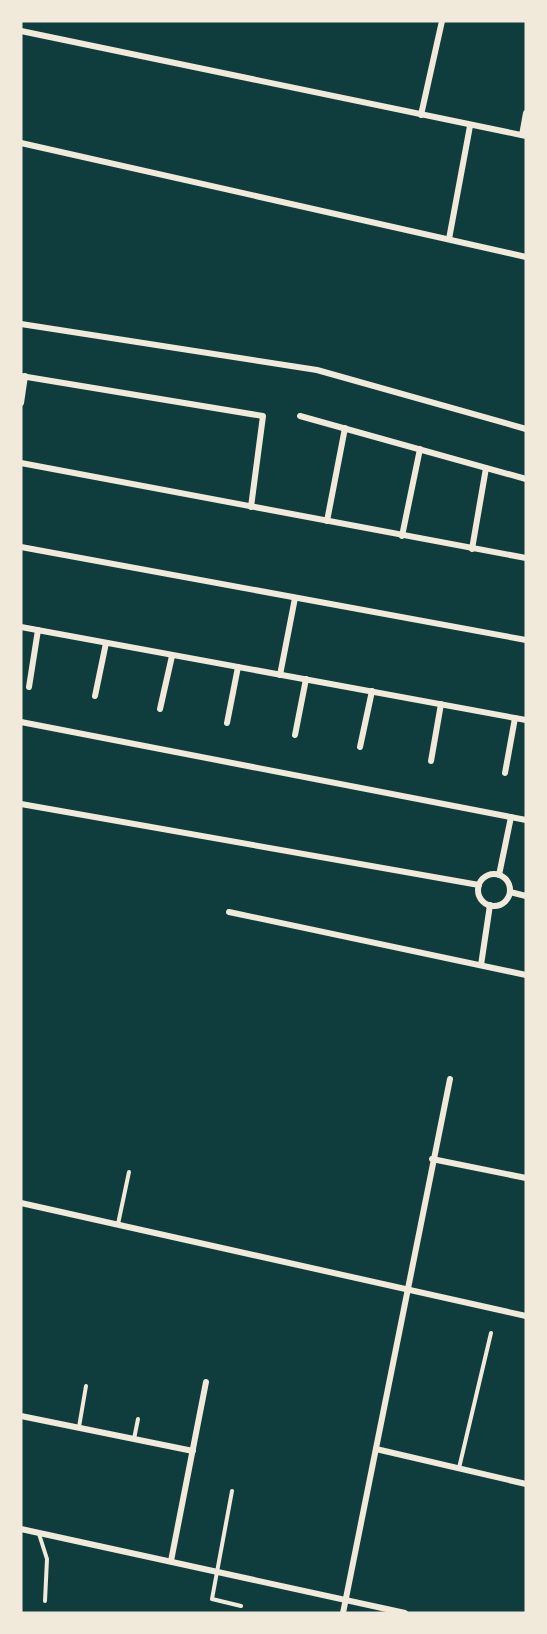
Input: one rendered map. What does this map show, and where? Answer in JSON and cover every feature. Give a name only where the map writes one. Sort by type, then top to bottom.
[{"type":"street","points":[[421,115],[442,21]]},
{"type":"street","points":[[21,31],[470,126],[524,135],[526,113]]},
{"type":"street","points":[[449,239],[470,126]]},
{"type":"street","points":[[21,143],[526,257]]},
{"type":"street","points":[[21,324],[317,370],[526,429]]},
{"type":"street","points":[[21,403],[23,376],[263,416],[251,507]]},
{"type":"street","points":[[300,416],[526,479]]},
{"type":"street","points":[[327,521],[345,428]]},
{"type":"street","points":[[402,536],[420,449]]},
{"type":"street","points":[[21,463],[526,558]]},
{"type":"street","points":[[472,549],[486,468]]},
{"type":"street","points":[[21,548],[526,640]]},
{"type":"street","points":[[280,675],[295,598]]},
{"type":"street","points":[[21,627],[526,720]]},
{"type":"street","points":[[29,687],[38,630]]},
{"type":"street","points":[[95,696],[106,643]]},
{"type":"street","points":[[160,709],[172,656]]},
{"type":"street","points":[[227,723],[238,667]]},
{"type":"street","points":[[295,735],[306,679]]},
{"type":"street","points":[[360,747],[372,691]]},
{"type":"street","points":[[431,760],[441,704]]},
{"type":"street","points":[[505,773],[515,718]]},
{"type":"street","points":[[21,722],[526,820]]},
{"type":"street","points":[[21,804],[479,885]]},
{"type":"street","points":[[499,875],[511,817]]},
{"type":"street","points":[[499,875],[508,882],[510,892],[505,902],[490,905],[481,899],[479,885],[485,876],[499,875]]},
{"type":"street","points":[[510,892],[526,896]]},
{"type":"street","points":[[481,966],[490,905]]},
{"type":"street","points":[[229,912],[526,975]]},
{"type":"street","points":[[343,1613],[450,1079]]},
{"type":"street","points":[[432,1160],[526,1178]]},
{"type":"street","points":[[21,1203],[526,1316]]},
{"type":"street","points":[[171,1561],[206,1382]]},
{"type":"street","points":[[21,1416],[193,1451]]},
{"type":"street","points":[[376,1449],[526,1484]]},
{"type":"street","points":[[21,1529],[405,1613]]},
{"type":"lane","points":[[118,1224],[129,1172]]},
{"type":"lane","points":[[459,1468],[491,1333]]},
{"type":"lane","points":[[79,1428],[86,1386]]},
{"type":"lane","points":[[134,1439],[138,1419]]},
{"type":"lane","points":[[232,1491],[212,1599],[241,1606]]},
{"type":"lane","points":[[38,1533],[47,1559],[45,1601]]}]
